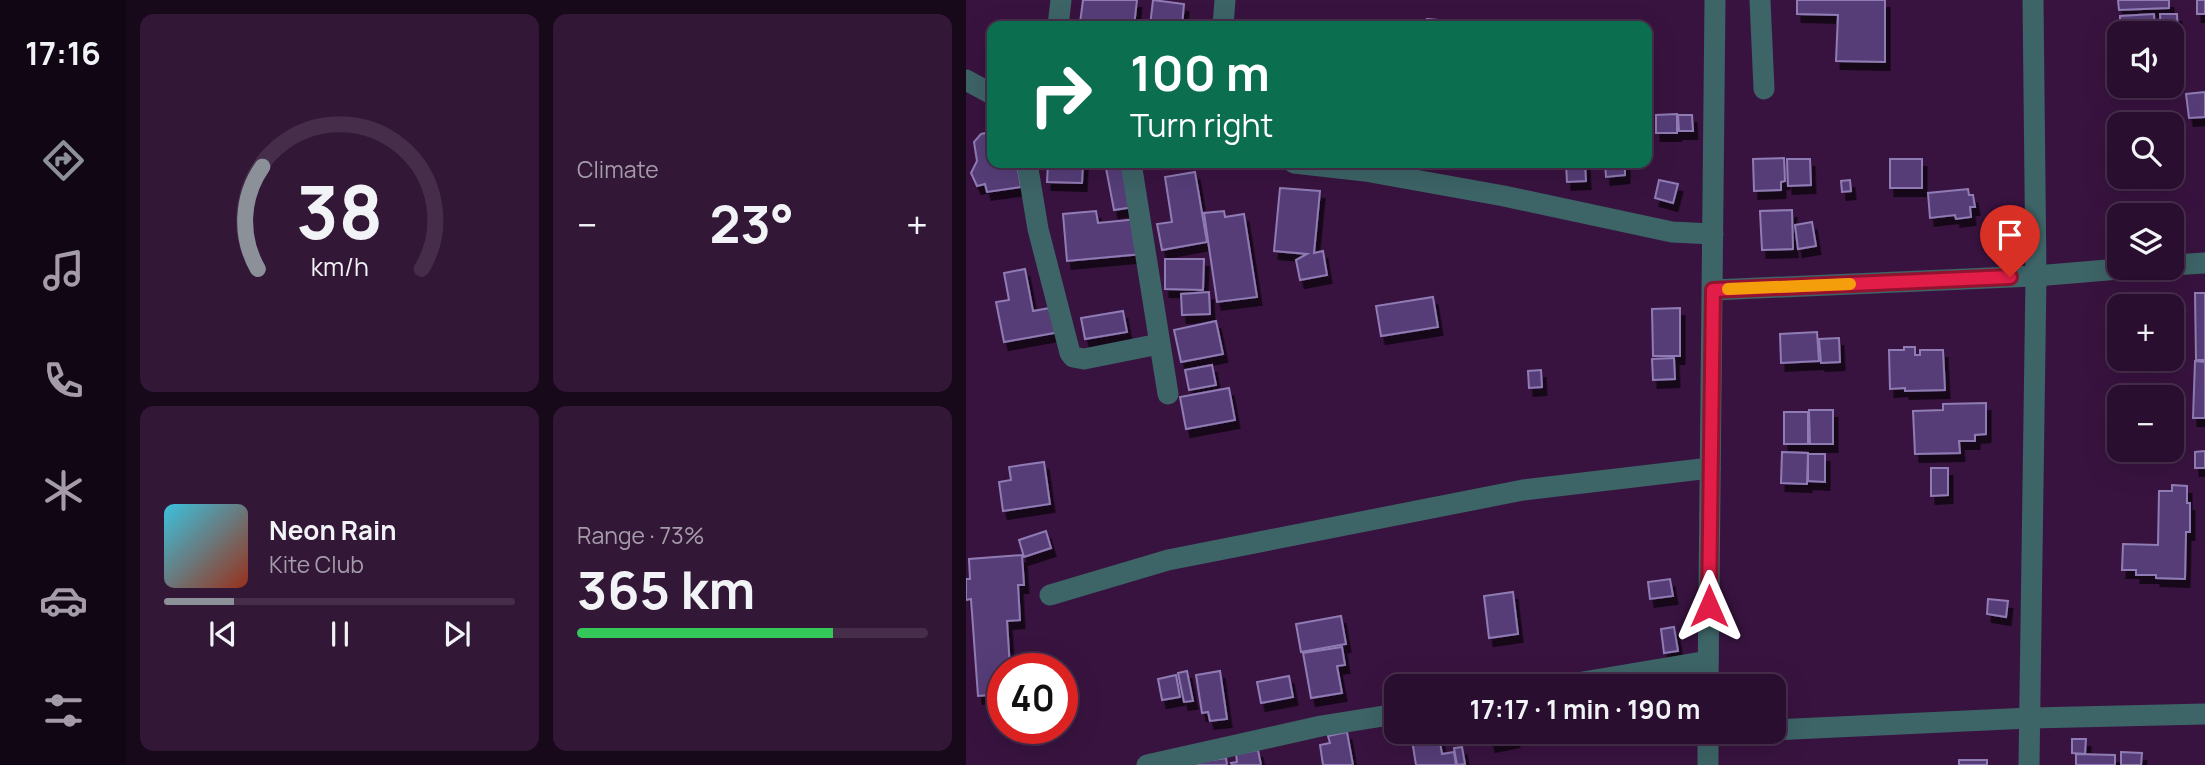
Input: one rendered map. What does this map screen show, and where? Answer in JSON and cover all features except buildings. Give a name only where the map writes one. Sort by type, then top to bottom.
[{"type":"street","points":[[1059,21],[1061,0]]},
{"type":"street","points":[[1223,21],[1225,0]]},
{"type":"street","points":[[1708,674],[1715,0]]},
{"type":"street","points":[[1760,0],[1764,89]]},
{"type":"street","points":[[2029,765],[2036,276],[2033,0]]},
{"type":"street","points":[[966,80],[987,91]]},
{"type":"street","points":[[1028,168],[1038,229],[1073,357],[1084,359],[1159,344]]},
{"type":"street","points":[[1132,168],[1168,394]]},
{"type":"street","points":[[1338,168],[1504,196],[1672,232],[1713,234]]},
{"type":"street","points":[[2184,264],[2205,263]]},
{"type":"street","points":[[1713,290],[2036,276],[2107,270]]},
{"type":"street","points":[[1050,595],[1168,560],[1509,493],[1710,468]]},
{"type":"street","points":[[1631,674],[1708,661]]},
{"type":"street","points":[[1786,729],[2029,718],[2205,714]]},
{"type":"street","points":[[1147,765],[1321,726],[1384,716]]},
{"type":"street","points":[[1708,744],[1708,765]]},
{"type":"slow traffic","points":[[1728,289],[1850,284]]},
{"type":"route","points":[[1709,606],[1713,290],[2010,277]]}]
